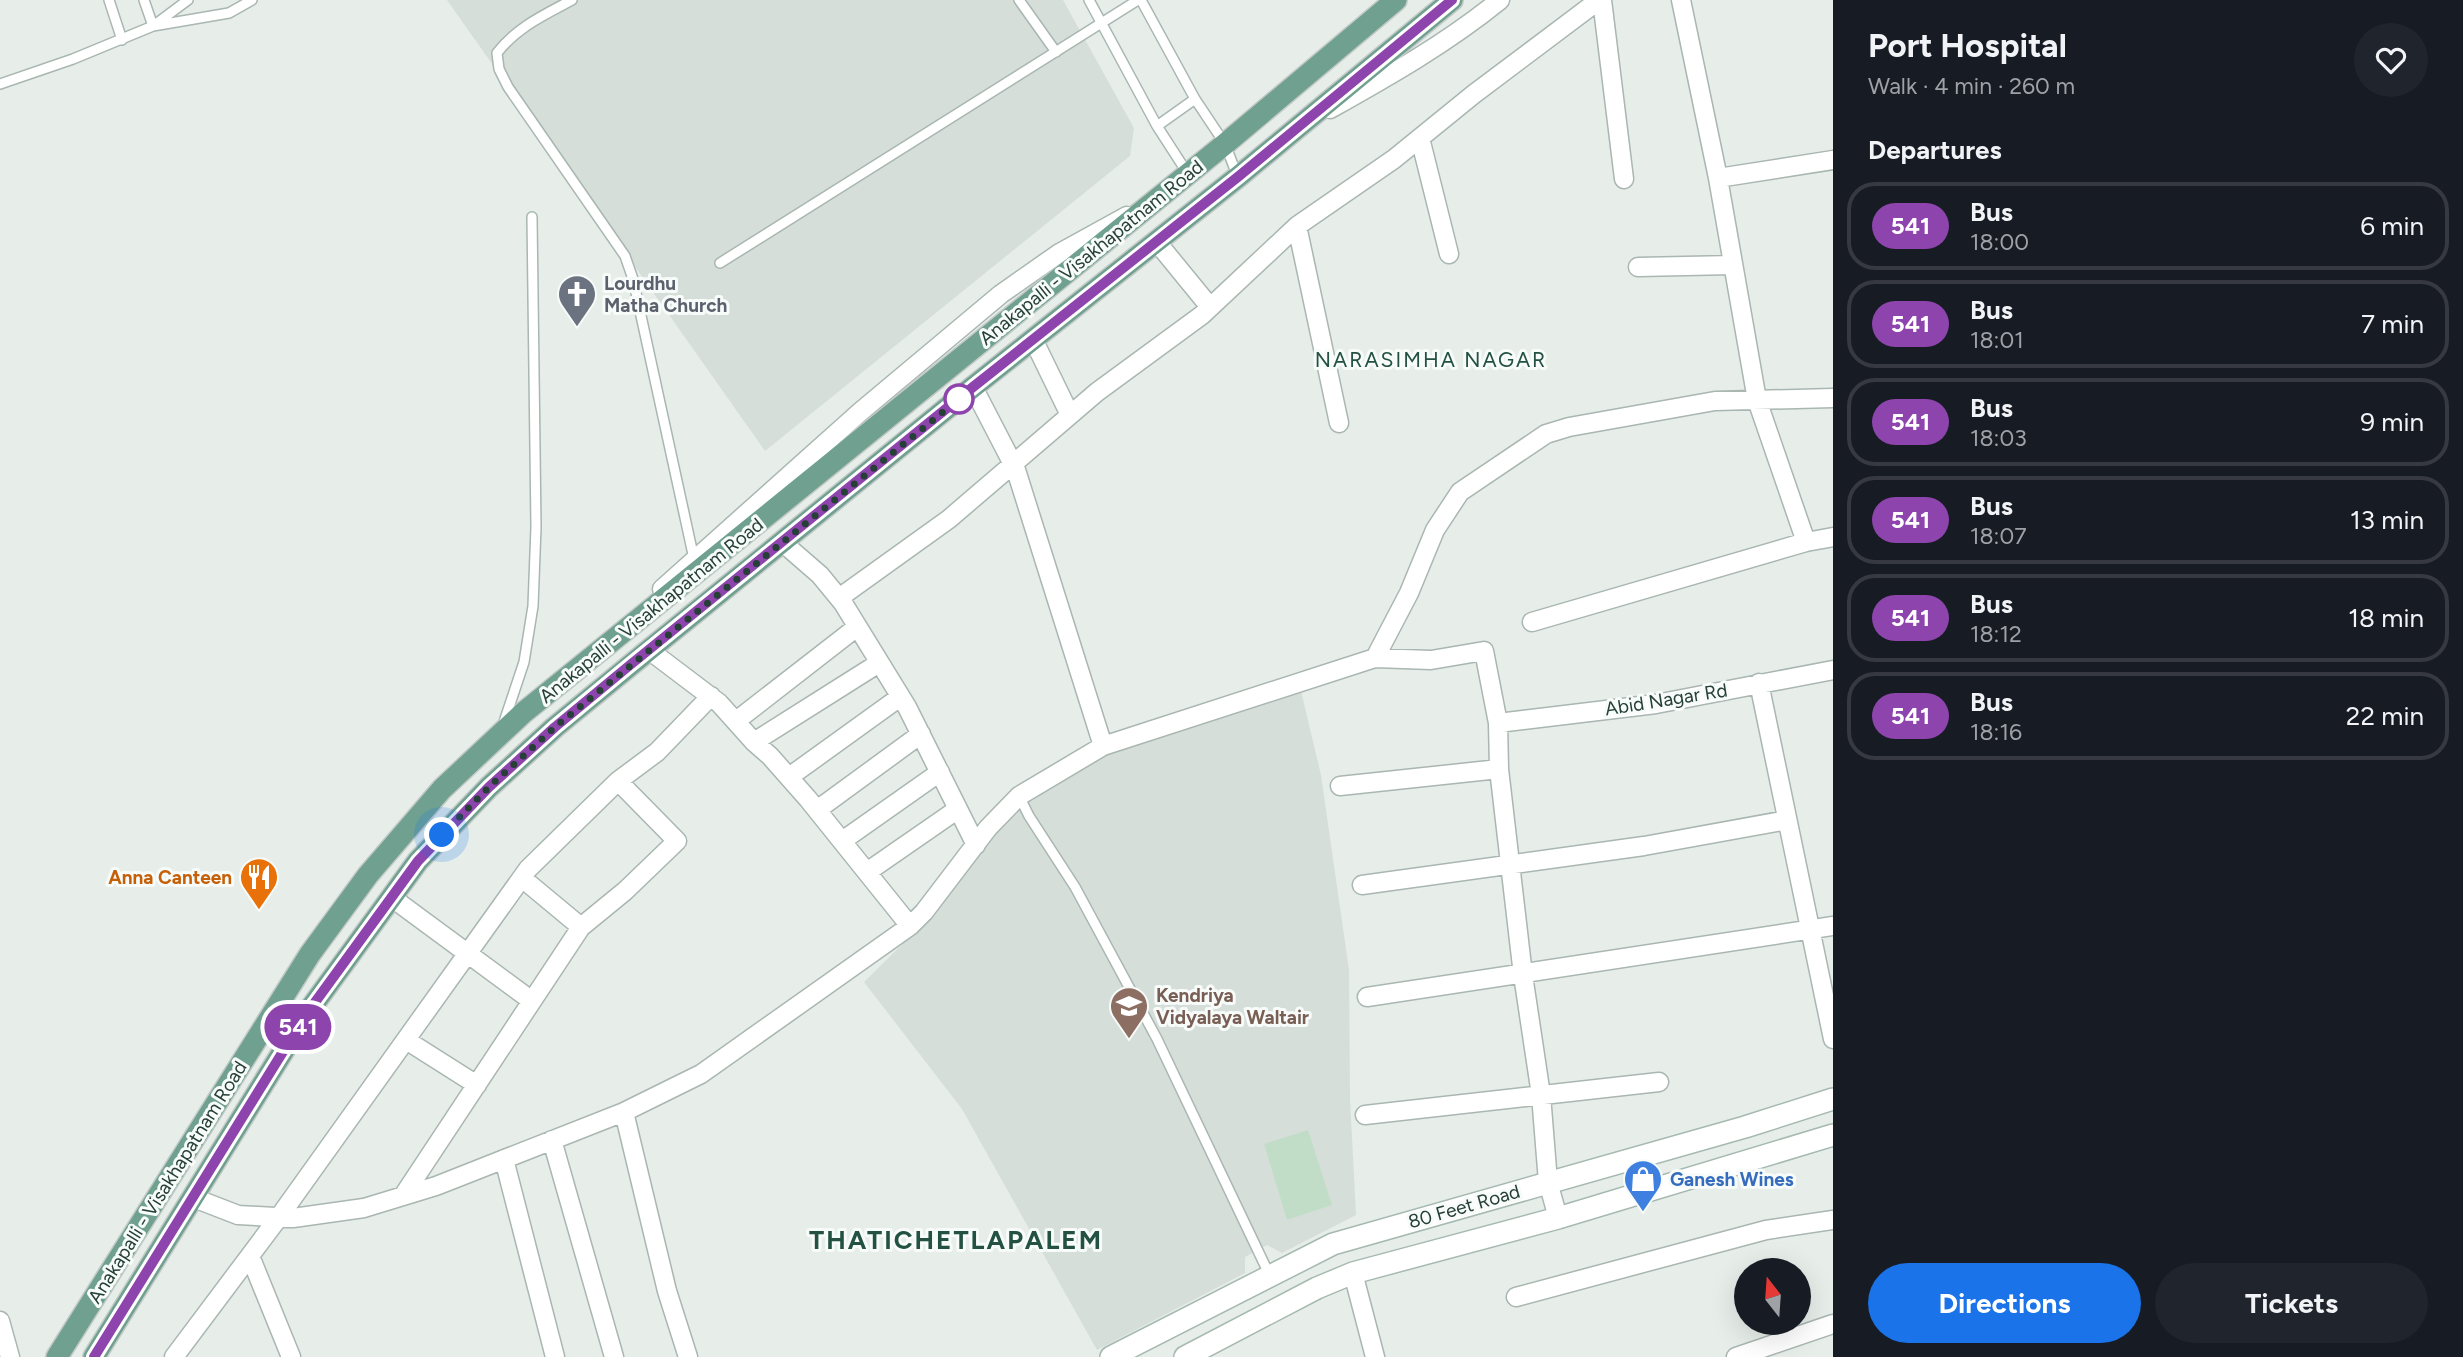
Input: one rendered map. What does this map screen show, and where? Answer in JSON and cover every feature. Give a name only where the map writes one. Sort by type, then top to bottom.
[{"type":"main road","name":"Anakapalli - Visakhapatnam Road","points":[[57,1355],[310,954],[368,875],[442,789],[500,735],[597,653],[1188,174],[1396,0]]},
{"type":"main road","points":[[94,1357],[305,1016],[418,861],[489,787],[555,727],[649,650],[973,387],[1238,177],[1452,0]]},
{"type":"street","points":[[1294,130],[1430,52],[1500,0]]},
{"type":"street","points":[[839,598],[949,519],[1070,415],[1210,307],[1297,226],[1394,159],[1600,0],[1624,179]]},
{"type":"street","points":[[1681,0],[1718,178],[1757,400],[1806,542]]},
{"type":"street","points":[[1420,138],[1449,254]]},
{"type":"street","points":[[1718,178],[1833,160]]},
{"type":"street","points":[[597,653],[694,560],[860,412],[1001,294],[1058,254],[1154,201]]},
{"type":"street","points":[[1297,226],[1339,423]]},
{"type":"street","points":[[1156,241],[1210,307]]},
{"type":"street","points":[[1638,267],[1733,265]]},
{"type":"street","points":[[1033,339],[1070,415]]},
{"type":"street","points":[[973,387],[1013,463],[1049,569],[1103,746]]},
{"type":"street","points":[[1375,658],[1409,593],[1435,530],[1460,492],[1546,434],[1569,427],[1715,401],[1833,398]]},
{"type":"street","points":[[1532,622],[1806,542],[1833,537]]},
{"type":"street","points":[[782,542],[820,575],[839,598],[900,697],[975,845]]},
{"type":"street","points":[[736,721],[857,627]]},
{"type":"street","points":[[649,650],[710,696],[736,721],[817,810],[910,926]]},
{"type":"street","points":[[194,1198],[238,1216],[293,1218],[364,1208],[436,1186],[624,1112],[701,1074],[910,926],[924,912],[975,845],[1019,796],[1103,746],[1375,658],[1431,660],[1485,651],[1498,723],[1499,769],[1523,975],[1541,1095],[1548,1182],[1558,1218]]},
{"type":"street","points":[[754,742],[879,663]]},
{"type":"street","name":"Abid Nagar Rd","points":[[1498,723],[1656,704],[1833,670]]},
{"type":"street","points":[[1759,683],[1833,1039]]},
{"type":"street","points":[[174,1357],[279,1217],[528,869],[618,782],[657,752],[710,696]]},
{"type":"street","points":[[789,778],[900,697]]},
{"type":"street","points":[[817,810],[920,734]]},
{"type":"street","points":[[1340,786],[1499,769]]},
{"type":"street","points":[[842,841],[940,772]]},
{"type":"street","points":[[403,1196],[581,927],[625,891],[677,841],[618,782]]},
{"type":"street","points":[[867,872],[958,809]]},
{"type":"street","points":[[1362,885],[1644,846],[1787,820]]},
{"type":"street","points":[[522,878],[581,927]]},
{"type":"street","points":[[391,897],[532,1002]]},
{"type":"street","points":[[1367,997],[1833,926]]},
{"type":"street","points":[[407,1040],[477,1085]]},
{"type":"street","points":[[1365,1115],[1659,1082]]},
{"type":"street","name":"80 Feet Road","points":[[1111,1357],[1333,1244],[1833,1099]]},
{"type":"street","points":[[624,1112],[667,1291],[688,1357]]},
{"type":"street","name":"80 Feet Road","points":[[1185,1357],[1284,1304],[1353,1273],[1558,1218],[1833,1135]]},
{"type":"street","points":[[552,1140],[614,1357]]},
{"type":"street","points":[[504,1159],[555,1357]]},
{"type":"street","points":[[1516,1297],[1766,1230],[1833,1220]]},
{"type":"street","points":[[250,1256],[291,1357]]},
{"type":"street","points":[[1353,1273],[1375,1357]]},
{"type":"street","points":[[1270,1276],[1284,1304]]},
{"type":"street","points":[[0,1321],[10,1357]]},
{"type":"street","points":[[1736,1357],[1833,1324]]},
{"type":"lane","points":[[109,0],[122,40]]},
{"type":"lane","points":[[144,0],[153,26]]},
{"type":"lane","points":[[0,84],[122,40],[153,26],[188,0]]},
{"type":"lane","points":[[153,26],[229,13],[252,0]]},
{"type":"lane","points":[[572,0],[525,26],[508,39],[497,53],[499,69],[625,256],[633,279],[694,560]]},
{"type":"lane","points":[[1019,0],[1055,52]]},
{"type":"lane","points":[[1089,0],[1157,126],[1188,174]]},
{"type":"lane","points":[[720,263],[1139,0],[1224,144],[1238,177]]},
{"type":"lane","points":[[1157,126],[1195,99]]},
{"type":"lane","points":[[500,735],[524,662],[534,606],[536,527],[532,217]]},
{"type":"lane","points":[[1019,796],[1075,887],[1157,1039],[1270,1276]]},
{"type":"shaded area","points":[[447,0],[1063,0],[1134,128],[1130,156],[765,451]]},
{"type":"shaded area","name":"Kendriya Vidyalaya Waltair","points":[[1301,691],[1321,775],[1349,970],[1350,1098],[1356,1215],[1282,1253],[1267,1245],[1245,1257],[1245,1273],[1097,1350],[962,1109],[864,982],[937,910],[1013,811],[1103,756]]},
{"type":"green space","points":[[1308,1130],[1332,1205],[1287,1220],[1264,1144]]},
{"type":"bus line","name":"541","points":[[94,1357],[305,1016],[418,861],[489,787],[555,727],[630,665],[1239,176],[1452,0]]},
{"type":"place","name":"Lourdhu Matha Church","points":[[577,328]]},
{"type":"place","name":"Anna Canteen","points":[[259,911]]},
{"type":"place","name":"Kendriya Vidyalaya Waltair","points":[[1129,1040]]},
{"type":"place","name":"Ganesh Wines","points":[[1643,1213]]},
{"type":"district","name":"NARASIMHA NAGAR","points":[[1431,360]]},
{"type":"district","name":"THATICHETLAPALEM","points":[[956,1240]]},
{"type":"route","points":[[442,835],[489,787],[555,727],[959,399]]}]
